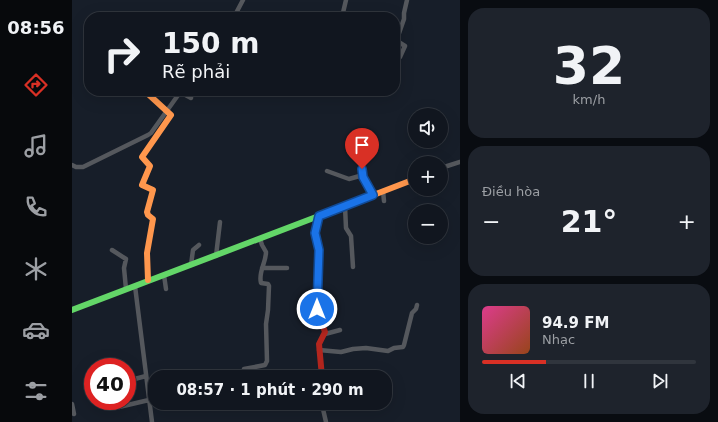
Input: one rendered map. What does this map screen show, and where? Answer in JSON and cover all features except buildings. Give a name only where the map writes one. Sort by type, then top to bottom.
[{"type":"street","points":[[236,12],[242,0]]},
{"type":"street","points":[[343,12],[346,0]]},
{"type":"street","points":[[400,30],[404,19],[407,0]]},
{"type":"street","points":[[400,43],[405,46],[400,57]]},
{"type":"street","points":[[148,280],[147,253],[153,219],[147,212],[153,190],[142,184],[150,166],[142,157],[170,117],[169,112],[150,96]]},
{"type":"street","points":[[72,165],[83,167],[148,135],[169,112],[179,96]]},
{"type":"street","points":[[368,150],[363,161],[363,175],[373,195]]},
{"type":"street","points":[[448,166],[460,162]]},
{"type":"street","points":[[327,172],[349,179],[363,175]]},
{"type":"street","points":[[72,310],[408,182]]},
{"type":"street","points":[[383,191],[384,201]]},
{"type":"street","points":[[344,206],[346,228],[351,236],[353,267]]},
{"type":"street","points":[[319,216],[315,233],[319,250],[317,305],[325,334]]},
{"type":"street","points":[[216,256],[220,222]]},
{"type":"street","points":[[244,369],[265,365],[267,363],[266,324],[269,286],[268,284],[260,282],[260,273],[266,252],[260,239]]},
{"type":"street","points":[[191,265],[194,248],[199,245]]},
{"type":"street","points":[[112,250],[126,259],[124,268],[126,289]]},
{"type":"street","points":[[262,268],[287,268]]},
{"type":"street","points":[[164,275],[166,289]]},
{"type":"street","points":[[135,286],[148,392]]},
{"type":"street","points":[[319,350],[341,352],[366,348],[388,351],[394,348],[403,347],[412,313],[417,305]]},
{"type":"street","points":[[321,370],[319,342],[325,334],[340,330]]},
{"type":"street","points":[[136,379],[146,376]]},
{"type":"street","points":[[136,403],[148,400]]},
{"type":"street","points":[[72,404],[74,414]]},
{"type":"street","points":[[150,410],[152,422]]},
{"type":"street","points":[[323,410],[326,422]]},
{"type":"traffic: fast","points":[[72,310],[324,214]]},
{"type":"traffic: slow","points":[[148,280],[147,253],[153,219],[147,212],[153,190],[142,185],[150,166],[142,157],[171,115],[150,96]]},
{"type":"traffic: slow","points":[[324,214],[408,182]]},
{"type":"traffic: jam","points":[[319,216],[315,233],[319,250],[317,305],[325,332],[319,344],[321,370]]},
{"type":"route","points":[[317,309],[319,250],[315,233],[319,216],[373,195],[363,177],[362,169]]}]
